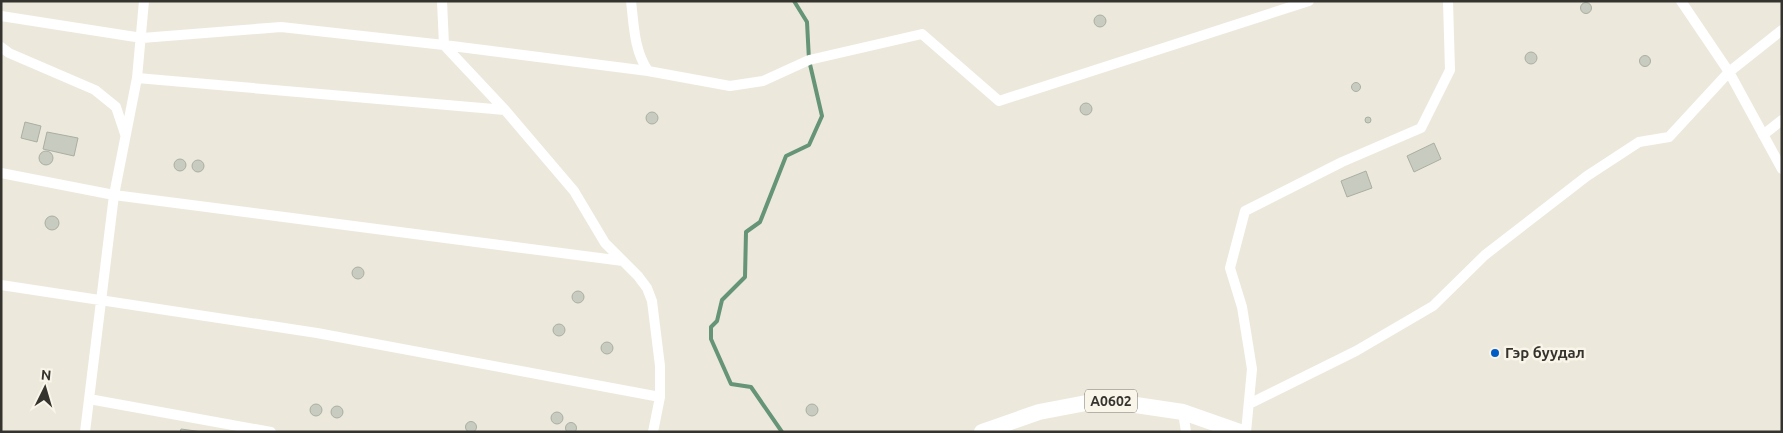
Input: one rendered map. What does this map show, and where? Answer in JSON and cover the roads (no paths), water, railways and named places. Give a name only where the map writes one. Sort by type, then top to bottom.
[{"type":"highway","name":"A0602","points":[[982,432],[1039,412],[1102,400],[1183,412],[1240,432]]},
{"type":"street","points":[[85,432],[114,195],[137,78],[144,1]]},
{"type":"street","points":[[442,1],[444,44],[505,110],[574,192],[605,243],[638,276],[647,288],[652,301],[660,366],[660,397],[653,432]]},
{"type":"street","points":[[632,1],[637,49],[648,71]]},
{"type":"street","points":[[1,16],[142,38],[281,27],[444,44],[648,71],[730,86],[763,81],[809,60],[922,34],[1000,100],[1310,1]]},
{"type":"street","points":[[1246,432],[1252,369],[1242,307],[1230,268],[1245,211],[1342,162],[1421,128],[1450,70],[1448,1]]},
{"type":"street","points":[[1681,1],[1729,72],[1782,169]]},
{"type":"street","points":[[1249,404],[1356,351],[1433,306],[1485,255],[1587,176],[1639,142],[1669,137],[1729,72],[1782,30]]},
{"type":"street","points":[[1,47],[9,53],[95,90],[116,107],[126,135]]},
{"type":"street","points":[[137,78],[505,110]]},
{"type":"street","points":[[1763,135],[1782,120]]},
{"type":"street","points":[[1,173],[114,195],[623,262]]},
{"type":"street","points":[[1,285],[317,333],[660,397]]},
{"type":"street","points":[[89,399],[271,432]]},
{"type":"street","points":[[1183,412],[1186,432]]},
{"type":"waterway","points":[[782,432],[751,387],[731,384],[711,339],[711,327],[717,321],[722,300],[745,277],[746,232],[760,222],[786,156],[809,145],[822,116],[809,60],[807,22],[794,1]]},
{"type":"place","name":"Гэр буудал","points":[[1495,353]]}]
